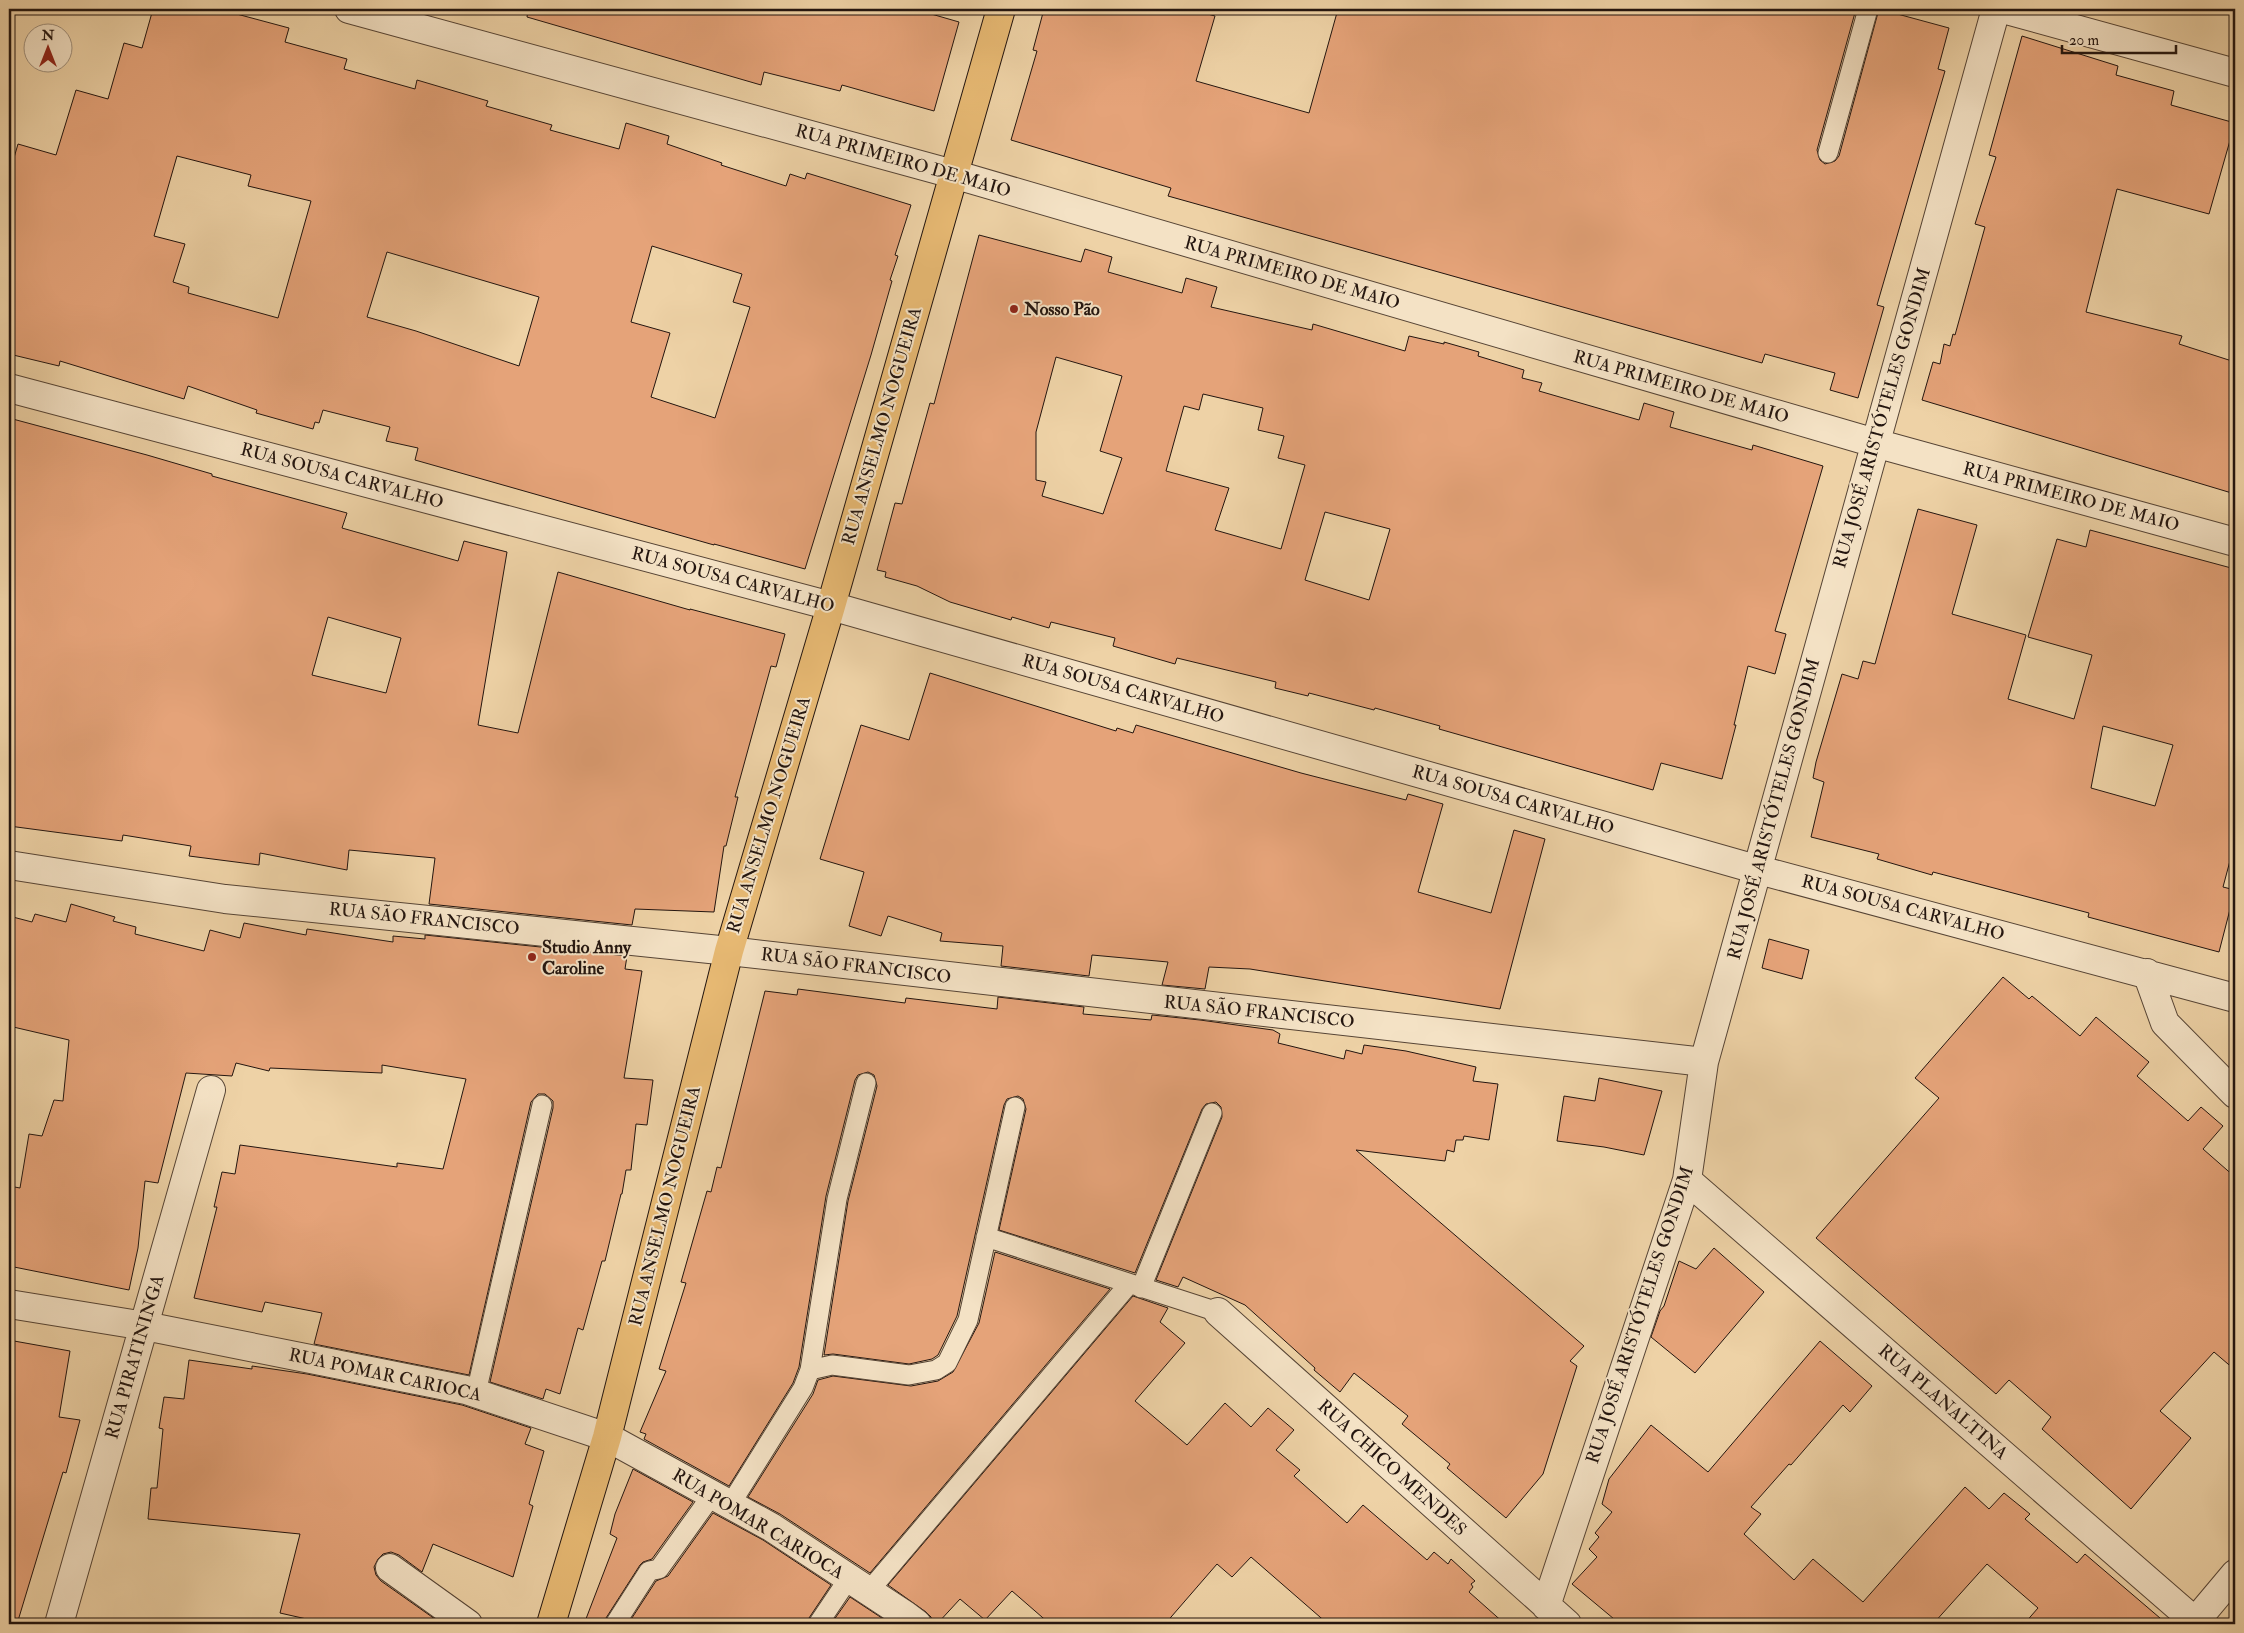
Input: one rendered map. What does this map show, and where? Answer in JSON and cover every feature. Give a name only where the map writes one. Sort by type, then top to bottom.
[{"type":"main road","name":"RUA ANSELMO NOGUEIRA","points":[[551,1624],[607,1437],[728,951],[831,606],[952,174],[1001,9]]},
{"type":"street","name":"RUA PRIMEIRO DE MAIO","points":[[349,9],[952,174],[1875,443],[2235,542]]},
{"type":"street","name":"RUA JOSÉ ARISTÓTELES GONDIM","points":[[1546,1606],[1687,1180],[1704,1062],[1759,870],[1818,648],[1996,9]]},
{"type":"street","points":[[2003,9],[2235,73]]},
{"type":"street","name":"RUA SOUSA CARVALHO","points":[[9,388],[831,606],[1759,870],[2235,998]]},
{"type":"street","name":"RUA SÃO FRANCISCO","points":[[9,865],[225,899],[728,951],[1704,1062]]},
{"type":"street","points":[[2147,973],[2166,1023],[2235,1094]]},
{"type":"street","name":"RUA PIRATININGA","points":[[59,1624],[211,1090]]},
{"type":"street","name":"RUA PLANALTINA","points":[[1687,1180],[2195,1623]]},
{"type":"street","name":"RUA POMAR CARIOCA","points":[[9,1304],[145,1326],[466,1390],[607,1437],[771,1528],[917,1624]]},
{"type":"street","name":"RUA CHICO MENDES","points":[[1218,1312],[1567,1624]]},
{"type":"street","points":[[390,1568],[468,1624]]},
{"type":"street","points":[[2195,1623],[2235,1574]]},
{"type":"lane","points":[[1828,153],[1868,9]]},
{"type":"lane","points":[[615,1624],[649,1571],[659,1569],[721,1500],[803,1388],[810,1370],[837,1199],[866,1083]]},
{"type":"lane","points":[[476,1393],[542,1105]]},
{"type":"lane","points":[[810,1370],[832,1365],[909,1375],[936,1370],[948,1363],[968,1320],[1015,1107]]},
{"type":"lane","points":[[818,1624],[859,1585],[1135,1286],[1212,1114]]},
{"type":"lane","points":[[986,1237],[1218,1312]]},
{"type":"building","points":[[153,9],[218,9],[289,28],[285,42],[347,59],[344,69],[415,89],[417,80],[488,101],[486,106],[552,125],[550,130],[619,149],[626,123],[669,136],[667,144],[722,163],[721,165],[786,186],[790,174],[805,179],[807,173],[911,205],[895,255],[898,256],[890,280],[892,281],[871,355],[805,569],[415,460],[418,448],[386,441],[390,427],[323,410],[319,423],[315,422],[313,429],[256,413],[257,410],[188,386],[184,399],[60,361],[59,366],[9,354],[9,175],[18,144],[56,155],[76,90],[108,99],[124,43],[142,48]],"holes":[[[177,156],[251,175],[248,186],[311,201],[278,318],[188,293],[189,287],[173,282],[185,244],[154,236]],[[652,246],[742,274],[733,302],[750,307],[715,418],[651,397],[670,333],[631,322]],[[387,252],[539,297],[519,366],[416,331],[367,317]]]},
{"type":"building","points":[[528,9],[914,9],[959,22],[934,111],[842,85],[840,91],[764,72],[761,85],[527,17]]},
{"type":"building","points":[[1044,9],[1189,9],[1215,16],[1196,81],[1309,113],[1338,9],[1856,9],[1817,150],[1820,160],[1825,164],[1835,161],[1839,156],[1879,9],[1949,28],[1938,69],[1945,71],[1877,305],[1884,307],[1858,398],[1830,390],[1835,373],[1765,354],[1762,363],[1168,196],[1171,188],[1011,140],[1037,51],[1033,50]]},
{"type":"building","points":[[2022,36],[2118,66],[2116,75],[2174,91],[2171,105],[2235,123],[2209,214],[2117,189],[2086,312],[2182,336],[2179,344],[2235,362],[2235,494],[1922,400],[1933,362],[1940,364],[1944,344],[1950,346],[1953,334],[1955,335],[1985,227],[1975,224],[1996,157],[1989,155]]},
{"type":"building","points":[[979,235],[1081,262],[1085,249],[1112,257],[1108,272],[1182,293],[1186,278],[1217,287],[1211,307],[1312,330],[1313,324],[1405,351],[1409,336],[1444,344],[1444,342],[1479,352],[1478,356],[1524,370],[1522,378],[1542,383],[1539,391],[1639,420],[1644,403],[1674,412],[1670,427],[1752,450],[1753,445],[1823,466],[1775,631],[1786,634],[1775,674],[1748,666],[1734,725],[1736,725],[1722,779],[1661,763],[1653,790],[1439,729],[1440,726],[1375,708],[1374,710],[1309,693],[1308,696],[1275,688],[1276,682],[1177,658],[1175,664],[1113,646],[1115,638],[1051,622],[1049,628],[1012,617],[1011,620],[950,602],[917,586],[885,577],[886,572],[877,570],[895,503],[902,504],[930,403],[934,404]],"holes":[[[1056,357],[1122,376],[1100,451],[1122,458],[1103,514],[1042,496],[1046,482],[1036,480],[1036,432]],[[1203,394],[1263,408],[1258,430],[1284,436],[1278,458],[1305,465],[1281,549],[1215,530],[1229,488],[1166,471],[1184,406],[1199,410]],[[1325,512],[1390,529],[1369,600],[1305,580]]]},
{"type":"building","points":[[9,418],[147,455],[212,474],[212,476],[347,513],[342,528],[458,561],[464,541],[507,552],[478,725],[518,733],[558,572],[690,610],[785,634],[776,667],[771,666],[735,797],[738,797],[726,846],[724,846],[714,912],[635,909],[632,925],[429,904],[435,858],[349,850],[347,870],[260,853],[259,865],[189,856],[191,846],[123,835],[122,841],[9,826]],"holes":[[[328,617],[401,638],[386,693],[312,675]]]},
{"type":"building","points":[[1918,509],[1977,525],[1952,614],[2026,635],[2008,699],[2074,719],[2092,655],[2028,637],[2057,539],[2086,547],[2090,530],[2235,569],[2235,842],[2223,887],[2235,890],[2219,952],[2088,917],[2089,913],[1933,872],[1932,875],[1877,859],[1879,854],[1811,837],[1824,782],[1813,778],[1816,762],[1842,674],[1858,679],[1863,661],[1875,664]],"holes":[[[2103,726],[2173,745],[2155,806],[2091,788]]]},
{"type":"building","points":[[930,673],[1116,731],[1117,728],[1133,733],[1136,725],[1301,773],[1406,800],[1408,794],[1443,804],[1418,892],[1491,913],[1514,830],[1545,839],[1500,1009],[1250,969],[1209,967],[1205,989],[1162,985],[1168,962],[1092,955],[1089,976],[1001,966],[1003,946],[940,941],[942,933],[888,916],[881,936],[849,926],[864,872],[820,859],[861,725],[909,740]]},
{"type":"building","points":[[71,904],[115,917],[113,921],[136,927],[135,934],[204,951],[210,930],[240,938],[244,923],[306,935],[307,929],[393,942],[393,936],[425,939],[425,935],[627,956],[625,969],[642,971],[624,1078],[653,1080],[647,1125],[636,1124],[631,1170],[626,1170],[605,1261],[602,1261],[583,1330],[578,1328],[560,1394],[546,1389],[543,1399],[490,1382],[553,1108],[553,1101],[545,1094],[538,1094],[531,1102],[469,1375],[314,1344],[322,1313],[265,1302],[262,1312],[194,1298],[217,1207],[214,1207],[222,1172],[235,1174],[240,1145],[397,1167],[397,1163],[443,1169],[466,1079],[382,1065],[382,1073],[270,1068],[269,1071],[236,1063],[232,1076],[186,1073],[158,1183],[145,1181],[138,1248],[129,1290],[9,1266],[9,1186],[20,1188],[29,1134],[42,1136],[54,1100],[63,1101],[69,1040],[9,1026],[9,916],[32,922],[35,914],[66,922]]},
{"type":"building","points":[[1769,939],[1809,950],[1802,979],[1762,968]]},
{"type":"building","points":[[2003,977],[2029,999],[2032,996],[2080,1036],[2096,1017],[2149,1062],[2137,1076],[2188,1121],[2201,1107],[2223,1126],[2203,1149],[2235,1177],[2235,1370],[2214,1352],[2160,1411],[2191,1438],[2131,1509],[2042,1429],[2051,1417],[2009,1380],[1996,1394],[1816,1238],[1939,1098],[1915,1078]]},
{"type":"building","points":[[798,989],[905,1003],[906,998],[997,1009],[998,997],[1084,1007],[1083,1014],[1151,1020],[1152,1015],[1200,1020],[1273,1030],[1280,1034],[1278,1043],[1344,1059],[1346,1050],[1362,1054],[1364,1045],[1406,1051],[1476,1067],[1473,1081],[1498,1084],[1489,1140],[1464,1136],[1463,1140],[1456,1140],[1454,1152],[1447,1150],[1445,1161],[1356,1150],[1584,1346],[1570,1361],[1577,1366],[1543,1474],[1506,1518],[1447,1468],[1450,1464],[1402,1424],[1408,1416],[1354,1373],[1340,1392],[1245,1305],[1183,1277],[1178,1287],[1156,1280],[1222,1117],[1221,1107],[1216,1102],[1206,1104],[1202,1109],[1135,1273],[999,1230],[1026,1109],[1023,1099],[1018,1096],[1007,1099],[1004,1105],[957,1316],[938,1355],[932,1359],[909,1364],[833,1354],[824,1355],[848,1201],[877,1086],[874,1075],[868,1072],[858,1075],[855,1080],[826,1196],[799,1367],[793,1383],[729,1486],[644,1439],[646,1434],[640,1432],[666,1371],[659,1369],[686,1283],[681,1282],[707,1191],[711,1192],[717,1167],[721,1168],[765,991],[797,995]]},
{"type":"building","points":[[1599,1078],[1662,1091],[1644,1155],[1604,1147],[1557,1141],[1564,1096],[1595,1101]]},
{"type":"building","points":[[1714,1248],[1764,1292],[1695,1373],[1651,1337],[1679,1261],[1696,1269]]},
{"type":"building","points":[[995,1252],[1110,1289],[870,1573],[780,1514],[748,1497],[813,1394],[818,1380],[833,1376],[911,1386],[938,1381],[953,1372],[979,1323]]},
{"type":"building","points":[[1133,1296],[1168,1308],[1160,1322],[1185,1343],[1135,1401],[1187,1445],[1225,1403],[1251,1427],[1268,1408],[1294,1430],[1276,1450],[1300,1470],[1294,1476],[1347,1523],[1363,1505],[1427,1560],[1434,1552],[1448,1564],[1451,1559],[1475,1581],[1471,1584],[1473,1587],[1469,1592],[1505,1624],[1328,1624],[1251,1557],[1232,1577],[1217,1564],[1165,1624],[1050,1624],[1012,1591],[985,1620],[960,1599],[937,1624],[932,1624],[931,1617],[926,1612],[888,1585]]},
{"type":"building","points":[[14,1341],[70,1351],[59,1417],[80,1420],[66,1473],[63,1472],[17,1624],[9,1624],[9,1374]]},
{"type":"building","points":[[1820,1341],[1872,1386],[1850,1412],[1843,1405],[1791,1465],[1789,1464],[1751,1507],[1761,1514],[1744,1534],[1794,1580],[1813,1559],[1863,1602],[1965,1487],[1989,1509],[2004,1493],[2030,1514],[2025,1519],[2077,1563],[2085,1554],[2167,1624],[2024,1624],[2038,1608],[1987,1564],[1933,1624],[1620,1624],[1572,1584],[1597,1557],[1589,1549],[1599,1537],[1595,1533],[1612,1512],[1602,1504],[1609,1479],[1651,1425],[1708,1472]]},
{"type":"building","points":[[189,1360],[252,1369],[252,1366],[307,1374],[462,1405],[531,1428],[525,1444],[544,1451],[529,1504],[533,1506],[513,1577],[433,1544],[422,1572],[399,1555],[391,1552],[383,1554],[374,1567],[376,1575],[381,1581],[442,1624],[310,1624],[311,1620],[280,1613],[300,1534],[148,1519],[151,1488],[157,1488],[163,1429],[159,1428],[164,1397],[184,1399]]},
{"type":"building","points":[[633,1469],[693,1502],[652,1559],[640,1565],[604,1624],[584,1624],[617,1538],[610,1534],[615,1514]]},
{"type":"building","points":[[713,1513],[763,1540],[831,1585],[807,1624],[628,1624],[656,1581],[668,1576]]},
{"type":"building","points":[[850,1597],[891,1624],[831,1624]]},
{"type":"place","name":"Nosso Pão","points":[[1014,309]]},
{"type":"place","name":"Studio Anny Caroline","points":[[532,957]]}]
